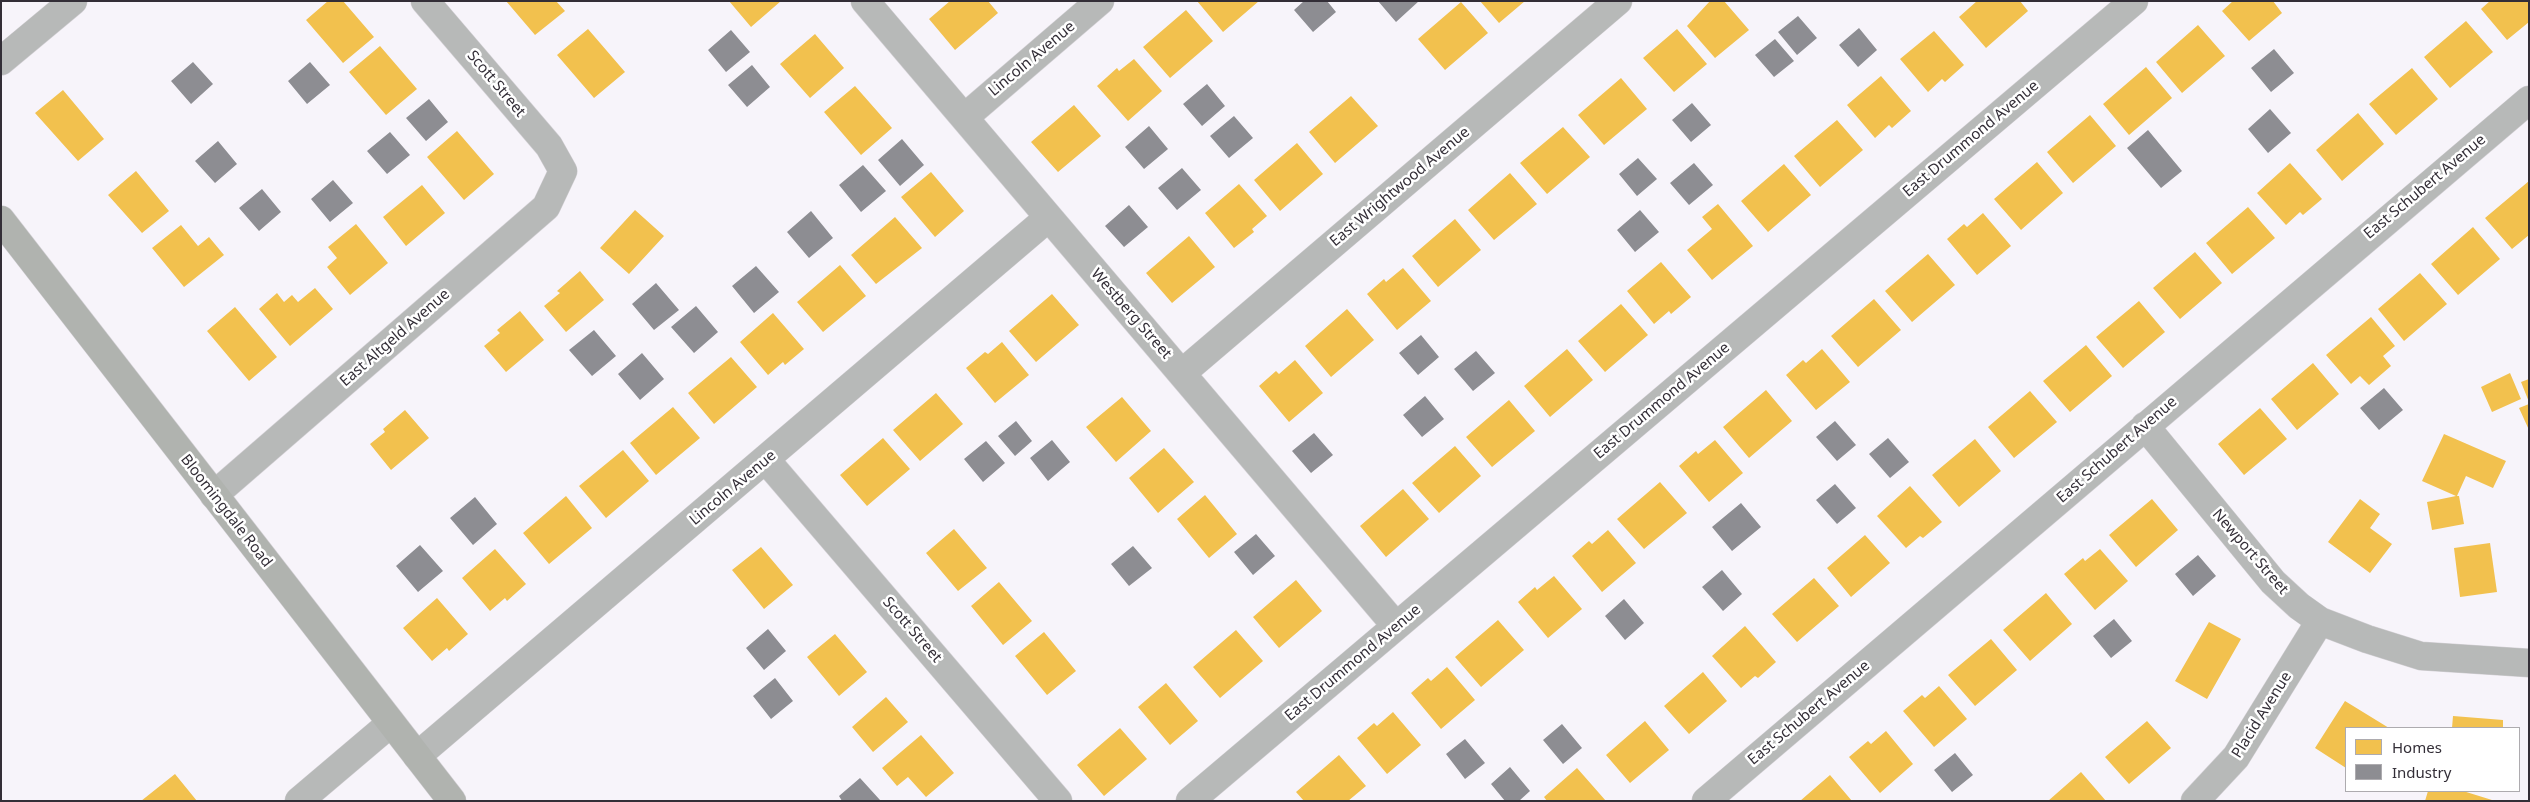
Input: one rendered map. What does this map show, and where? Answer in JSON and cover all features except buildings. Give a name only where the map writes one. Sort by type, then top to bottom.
[{"type":"main road","name":"Bloomingdale Road","points":[[1,220],[452,801]]},
{"type":"street","points":[[1,61],[73,1]]},
{"type":"street","name":"Scott Street","points":[[426,1],[549,146],[563,171]]},
{"type":"street","name":"Westberg Street","points":[[865,1],[1396,626]]},
{"type":"street","name":"Lincoln Avenue","points":[[965,117],[1100,1]]},
{"type":"street","name":"East Wrightwood Avenue","points":[[1182,373],[1618,1]]},
{"type":"street","name":"East Drummond Avenue","points":[[1190,801],[2134,1]]},
{"type":"street","name":"East Schubert Avenue","points":[[1706,801],[2529,100]]},
{"type":"street","name":"East Altgeld Avenue","points":[[214,495],[546,207],[563,171]]},
{"type":"street","name":"Lincoln Avenue","points":[[417,756],[1048,218]]},
{"type":"street","name":"Newport Street","points":[[2145,426],[2273,582],[2320,622],[2421,656],[2529,663]]},
{"type":"street","name":"Scott Street","points":[[766,460],[1058,801]]},
{"type":"street","name":"Placid Avenue","points":[[2195,801],[2236,757],[2320,622]]},
{"type":"street","points":[[299,801],[391,723]]}]
